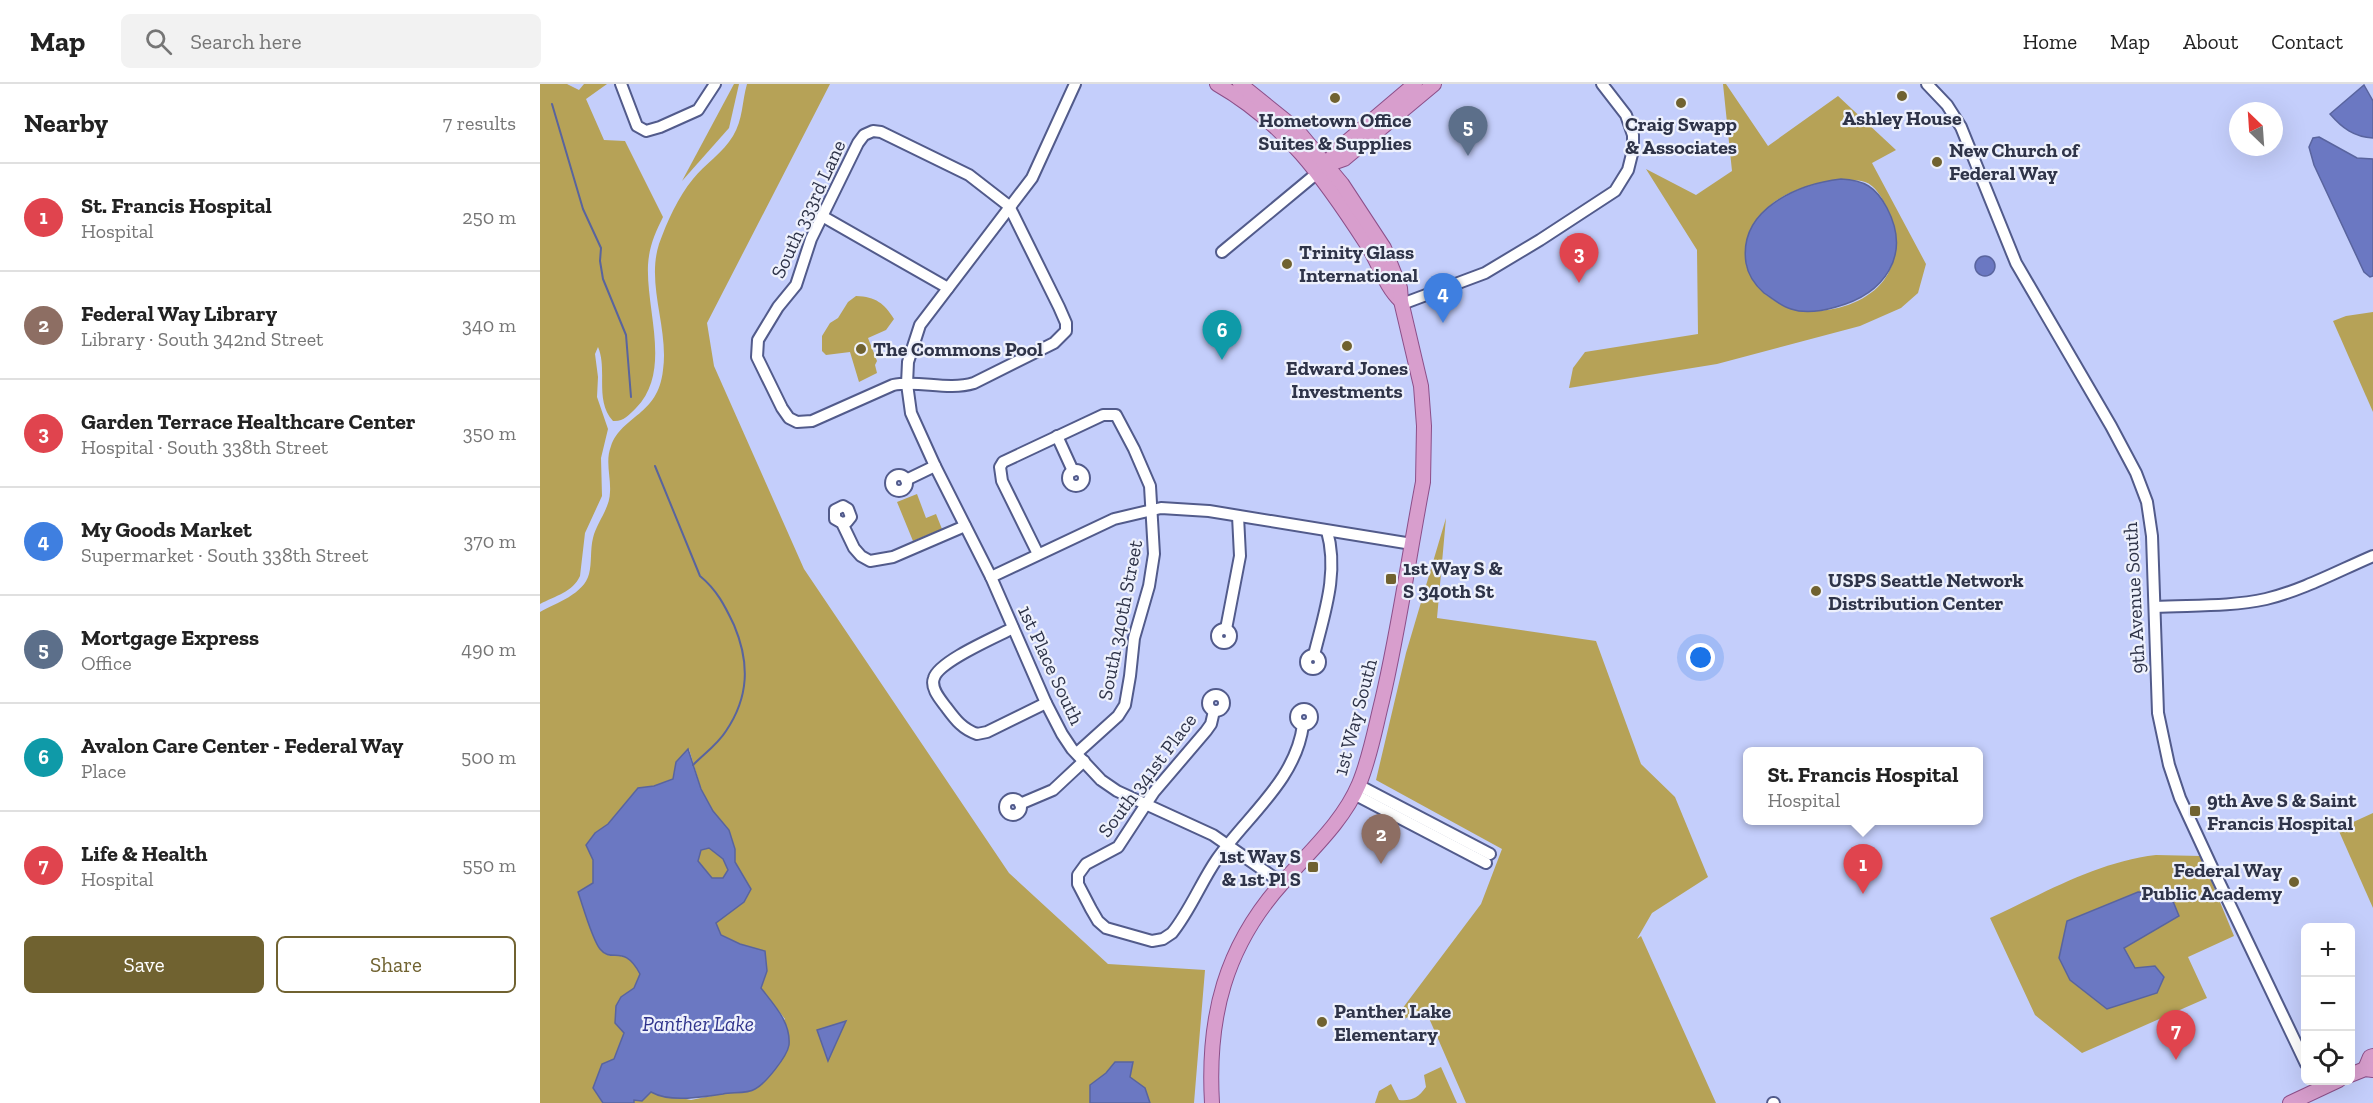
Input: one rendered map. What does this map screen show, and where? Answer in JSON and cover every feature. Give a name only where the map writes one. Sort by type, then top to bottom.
[{"type":"main road","name":"1st Way South","points":[[1216,84],[1236,95],[1323,168]]},
{"type":"main road","name":"1st Way South","points":[[1212,1103],[1211,1043],[1222,988],[1236,953],[1249,927],[1282,883],[1335,823],[1356,790],[1374,734],[1390,667],[1423,482],[1424,426],[1421,386],[1402,303],[1392,292],[1370,248],[1323,168],[1297,130],[1240,84]]},
{"type":"main road","points":[[1323,168],[1336,151],[1415,84]]},
{"type":"main road","points":[[1323,168],[1344,159],[1434,84]]},
{"type":"main road","points":[[2369,1070],[2370,1057],[2373,1056]]},
{"type":"main road","points":[[2290,1103],[2314,1086]]},
{"type":"street","points":[[621,84],[637,126],[646,130],[660,127],[698,110],[715,84]]},
{"type":"street","name":"1st Place South","points":[[1075,84],[1036,171],[928,313],[914,338],[908,362],[907,384],[911,412],[935,466],[991,577],[1046,703],[1062,734],[1080,757],[1109,786],[1228,844],[1282,883]]},
{"type":"street","points":[[1402,303],[1485,273],[1608,197],[1625,177],[1633,150],[1633,135],[1626,115],[1602,84]]},
{"type":"street","name":"9th Avenue South","points":[[1928,84],[1947,105],[1961,127],[2016,263],[2136,473],[2147,502],[2154,555],[2158,713],[2169,765],[2211,865],[2301,1054]]},
{"type":"street","name":"South 333rd Lane","points":[[907,384],[883,388],[827,415],[801,423],[792,421],[783,408],[759,362],[757,347],[768,322],[796,285],[808,247],[858,143],[869,132],[881,132],[969,175],[1009,206]]},
{"type":"street","points":[[1222,252],[1323,168]]},
{"type":"street","points":[[907,384],[949,386],[974,383],[1054,343],[1066,331],[1059,307],[1009,206]]},
{"type":"street","points":[[822,216],[948,288]]},
{"type":"street","points":[[1038,554],[1002,481],[1000,467],[1007,459],[1103,415],[1116,415],[1120,420],[1146,474],[1152,510]]},
{"type":"street","points":[[1057,436],[1073,471]]},
{"type":"street","points":[[906,480],[935,466]]},
{"type":"street","name":"South 340th Street","points":[[991,577],[1114,519],[1152,510],[1181,508],[1412,544]]},
{"type":"street","name":"South 340th Street","points":[[1020,804],[1057,787],[1080,757],[1118,716],[1127,699],[1134,638],[1153,563],[1155,544],[1152,510]]},
{"type":"street","points":[[1226,629],[1240,556],[1238,516]]},
{"type":"street","points":[[842,523],[854,548],[870,561],[894,557],[965,526]]},
{"type":"street","points":[[1314,655],[1330,584],[1332,552],[1327,531]]},
{"type":"street","points":[[2155,607],[2241,603],[2264,599],[2296,590],[2373,556]]},
{"type":"street","points":[[1013,628],[948,663],[934,677],[933,685],[960,725],[977,734],[987,732],[1046,703]]},
{"type":"street","name":"South 341st Place","points":[[1215,711],[1211,724],[1144,805],[1118,847],[1086,864],[1078,875],[1078,884],[1098,921],[1106,928],[1152,941],[1168,936],[1228,844]]},
{"type":"street","points":[[1228,844],[1281,780],[1295,754],[1304,725]]},
{"type":"street","points":[[1356,790],[1488,859]]},
{"type":"shaded area","points":[[540,84],[567,84],[579,90],[584,84],[607,84],[586,99],[604,140],[625,141],[663,217],[653,240],[648,265],[655,340],[653,377],[647,393],[636,408],[623,419],[613,421],[604,404],[602,365],[598,347],[595,354],[598,377],[597,397],[608,429],[601,458],[602,496],[585,533],[580,576],[573,586],[563,593],[540,604]]},
{"type":"shaded area","points":[[734,84],[739,84],[729,128],[682,181]]},
{"type":"shaded area","points":[[747,84],[830,84],[707,323],[714,366],[804,569],[1009,873],[1108,964],[1205,970],[1194,1103],[634,1103],[633,1099],[651,1092],[691,1100],[721,1094],[785,1019],[761,988],[767,971],[765,951],[740,944],[721,935],[715,922],[750,889],[735,862],[735,849],[729,830],[713,811],[701,789],[689,749],[676,762],[673,779],[654,786],[638,788],[608,824],[595,833],[587,845],[593,860],[593,883],[578,892],[592,932],[602,951],[612,956],[625,957],[640,974],[634,988],[621,997],[624,1033],[614,1059],[603,1103],[540,1103],[540,612],[576,592],[589,574],[593,538],[609,498],[608,457],[611,446],[623,428],[647,406],[660,385],[664,354],[655,275],[659,244],[682,194],[733,136],[741,117]]},
{"type":"shaded area","points":[[1723,84],[1726,84],[1768,146],[1838,96],[1896,150],[1872,163],[1926,264],[1918,293],[1901,308],[1860,326],[1717,364],[1569,388],[1573,368],[1585,352],[1698,334],[1697,250],[1646,169],[1696,195],[1732,171]],"holes":[[[1829,181],[1865,182],[1878,192],[1890,215],[1895,233],[1893,262],[1884,280],[1874,291],[1847,305],[1815,311],[1785,306],[1766,294],[1748,271],[1745,257],[1749,240],[1774,202],[1800,189]]]},
{"type":"shaded area","points":[[856,296],[879,302],[894,319],[886,330],[868,338],[877,361],[875,365],[877,373],[859,382],[850,352],[826,355],[822,351],[822,336],[830,323],[838,318],[848,302]]},
{"type":"shaded area","points":[[2373,312],[2373,412],[2333,321],[2346,316]]},
{"type":"shaded area","points":[[917,494],[926,518],[936,514],[942,529],[913,541],[897,502]]},
{"type":"shaded area","points":[[1446,518],[1437,618],[1596,641],[1641,764],[1675,797],[1708,877],[1652,913],[1637,939],[1641,936],[1716,1103],[1466,1103],[1425,1009],[1402,1020],[1396,1017],[1481,904],[1502,849],[1376,780],[1406,653]]},
{"type":"shaded area","points":[[2373,813],[2373,908],[2338,829]]},
{"type":"shaded area","points":[[709,848],[723,859],[728,870],[724,878],[712,878],[698,861],[701,850]]},
{"type":"shaded area","points":[[2156,855],[2201,856],[2234,936],[2188,957],[2207,998],[2082,1053],[2035,1015],[1990,918],[2070,880],[2112,864]],"holes":[[[2178,916],[2123,948],[2135,969],[2067,921]]]},
{"type":"shaded area","points":[[1441,1067],[1457,1103],[1375,1103],[1379,1091],[1391,1084],[1399,1100],[1414,1098],[1426,1087],[1424,1075]]},
{"type":"water","points":[[2364,85],[2373,101],[2373,138],[2349,131],[2330,114]]},
{"type":"water","points":[[2319,137],[2357,158],[2373,159],[2373,276],[2370,277],[2364,272],[2314,165],[2309,147],[2313,138]]},
{"type":"water","points":[[1841,179],[1856,181],[1868,186],[1874,190],[1887,208],[1894,226],[1895,257],[1880,283],[1853,301],[1814,311],[1796,311],[1787,308],[1764,293],[1750,276],[1746,263],[1746,244],[1751,228],[1761,214],[1790,194],[1824,182]]},
{"type":"water","points":[[1985,256],[1992,259],[1995,266],[1992,273],[1985,276],[1978,273],[1975,266],[1978,259]]},
{"type":"water","name":"Panther Lake","points":[[688,749],[701,789],[713,811],[729,830],[735,849],[735,862],[751,889],[744,902],[716,923],[721,935],[740,944],[765,951],[767,971],[761,988],[784,1021],[789,1045],[775,1070],[752,1091],[686,1098],[667,1097],[651,1092],[642,1101],[634,1100],[634,1103],[603,1103],[593,1088],[602,1064],[614,1059],[624,1033],[615,1023],[616,1006],[621,997],[634,988],[640,974],[629,959],[605,953],[594,938],[578,892],[593,883],[593,860],[586,845],[595,833],[608,824],[638,788],[654,786],[673,779],[676,762]],"holes":[[[709,848],[723,859],[728,870],[723,878],[712,878],[698,861],[701,850]]]},
{"type":"water","points":[[2138,892],[2170,894],[2179,916],[2124,948],[2135,968],[2155,966],[2164,977],[2157,993],[2107,1009],[2070,980],[2059,958],[2067,921]]},
{"type":"water","points":[[846,1021],[828,1061],[817,1030]]},
{"type":"water","points":[[1115,1062],[1133,1062],[1130,1077],[1145,1088],[1150,1103],[1090,1103],[1090,1085],[1106,1073]]},
{"type":"waterway","points":[[552,104],[583,209],[601,248],[600,261],[603,279],[626,335],[631,397]]},
{"type":"waterway","points":[[655,466],[700,576],[716,593],[734,625],[745,666],[743,693],[734,718],[719,740],[693,765]]},
{"type":"place","name":"Ashley House","points":[[1902,96]]},
{"type":"place","name":"Hometown Office Suites & Supplies","points":[[1335,98]]},
{"type":"place","name":"Craig Swapp & Associates","points":[[1681,103]]},
{"type":"place","name":"Mortgage Express","points":[[1468,156]]},
{"type":"place","name":"New Church of Federal Way","points":[[1937,162]]},
{"type":"place","name":"Trinity Glass International","points":[[1287,264]]},
{"type":"place","name":"Garden Terrace Healthcare Center","points":[[1579,283]]},
{"type":"place","name":"My Goods Market","points":[[1443,323]]},
{"type":"place","name":"Edward Jones Investments","points":[[1347,346]]},
{"type":"place","name":"The Commons Pool","points":[[861,349]]},
{"type":"place","name":"Avalon Care Center - Federal Way","points":[[1222,360]]},
{"type":"place","name":"1st Way S & S 340th St","points":[[1391,579]]},
{"type":"place","name":"USPS Seattle Network Distribution Center","points":[[1816,591]]},
{"type":"place","name":"9th Ave S & Saint Francis Hospital","points":[[2195,811]]},
{"type":"place","name":"Federal Way Library","points":[[1381,864]]},
{"type":"place","name":"1st Way S & 1st Pl S","points":[[1313,867]]},
{"type":"place","name":"Federal Way Public Academy","points":[[2294,882]]},
{"type":"place","name":"St. Francis Hospital","points":[[1863,894]]},
{"type":"place","name":"Panther Lake Elementary","points":[[1322,1022]]},
{"type":"place","name":"Life & Health","points":[[2176,1060]]}]
